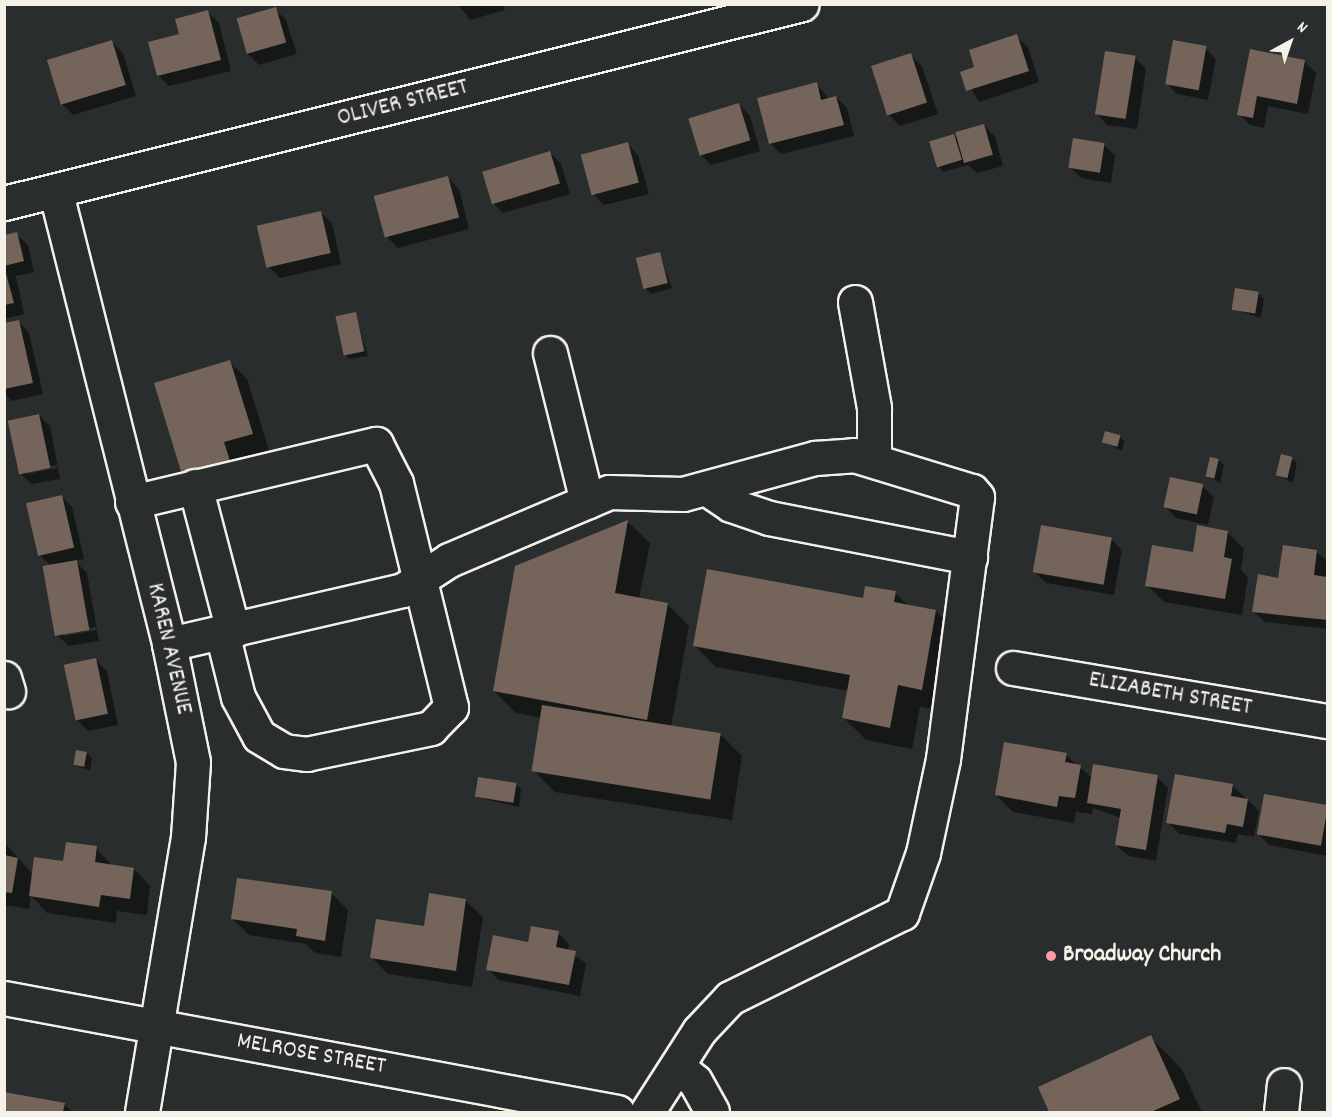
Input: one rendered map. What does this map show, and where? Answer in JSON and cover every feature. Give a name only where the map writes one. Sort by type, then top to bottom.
[{"type":"street","name":"OLIVER STREET","points":[[4,203],[56,193],[802,4]]},
{"type":"street","name":"KAREN AVENUE","points":[[56,193],[169,644],[192,762],[192,799],[142,1113]]},
{"type":"street","points":[[855,302],[874,408],[874,458]]},
{"type":"street","points":[[550,353],[587,501]]},
{"type":"street","points":[[132,502],[195,486],[376,444],[396,483],[422,576],[451,707],[431,728],[306,754],[285,751],[259,736],[238,697],[227,632],[195,486]]},
{"type":"street","points":[[169,644],[392,593],[422,576],[609,492],[683,494],[815,458],[874,458],[972,491],[977,497],[943,759],[923,853],[902,914],[730,998],[682,1057],[647,1113]]},
{"type":"street","points":[[706,488],[732,505],[769,518],[970,556]]},
{"type":"street","name":"ELIZABETH STREET","points":[[1013,668],[1328,721]]},
{"type":"street","name":"MELROSE STREET","points":[[4,998],[154,1028],[617,1113]]},
{"type":"street","points":[[682,1057],[712,1113]]},
{"type":"building","points":[[276,7],[286,43],[247,54],[237,18]]},
{"type":"building","points":[[208,10],[221,60],[157,76],[148,42],[179,34],[175,19]]},
{"type":"building","points":[[1017,34],[1029,71],[966,91],[960,72],[974,67],[969,50]]},
{"type":"building","points":[[112,40],[126,85],[61,105],[47,60]]},
{"type":"building","points":[[1173,40],[1206,46],[1199,90],[1165,84]]},
{"type":"building","points":[[1250,49],[1305,60],[1297,104],[1257,96],[1253,118],[1237,115]]},
{"type":"building","points":[[1105,51],[1136,56],[1126,119],[1095,114]]},
{"type":"building","points":[[911,53],[927,102],[887,115],[871,66]]},
{"type":"building","points":[[817,82],[821,100],[836,96],[844,125],[769,144],[757,98]]},
{"type":"building","points":[[739,103],[750,140],[700,156],[688,118]]},
{"type":"building","points":[[984,124],[993,155],[964,163],[955,132]]},
{"type":"building","points":[[954,134],[962,160],[937,167],[929,142]]},
{"type":"building","points":[[1073,138],[1105,143],[1100,173],[1068,168]]},
{"type":"building","points":[[628,142],[639,183],[592,195],[581,155]]},
{"type":"building","points":[[550,151],[560,184],[492,204],[482,172]]},
{"type":"building","points":[[448,176],[459,218],[385,237],[374,196]]},
{"type":"building","points":[[321,211],[331,253],[266,268],[257,226]]},
{"type":"building","points":[[17,232],[24,261],[4,266],[4,235]]},
{"type":"building","points":[[660,252],[668,283],[643,289],[636,258]]},
{"type":"building","points":[[4,266],[14,303],[4,305]]},
{"type":"building","points":[[1235,288],[1259,292],[1255,313],[1232,310]]},
{"type":"building","points":[[356,312],[364,351],[344,355],[335,316]]},
{"type":"building","points":[[19,320],[33,383],[4,389],[4,323]]},
{"type":"building","points":[[230,360],[253,434],[224,442],[231,464],[183,478],[154,383]]},
{"type":"building","points":[[39,414],[50,468],[19,474],[8,421]]},
{"type":"building","points":[[1105,431],[1120,435],[1117,447],[1102,443]]},
{"type":"building","points":[[1281,454],[1293,457],[1287,478],[1276,475]]},
{"type":"building","points":[[1210,457],[1219,459],[1214,479],[1206,476]]},
{"type":"building","points":[[1170,477],[1203,484],[1197,514],[1164,507]]},
{"type":"building","points":[[62,495],[74,548],[38,556],[26,503]]},
{"type":"building","points":[[628,520],[615,593],[668,603],[647,720],[493,691],[515,566]]},
{"type":"building","points":[[1041,525],[1112,538],[1104,585],[1033,572]]},
{"type":"building","points":[[1197,525],[1228,531],[1224,557],[1232,559],[1225,599],[1145,586],[1152,545],[1193,552]]},
{"type":"building","points":[[1283,545],[1317,550],[1314,575],[1327,577],[1328,620],[1252,612],[1258,574],[1278,578]]},
{"type":"building","points":[[77,560],[89,630],[55,636],[43,566]]},
{"type":"building","points":[[707,569],[863,598],[865,586],[896,591],[894,602],[936,610],[922,690],[898,685],[890,728],[842,718],[850,675],[693,646]]},
{"type":"building","points":[[96,658],[108,714],[76,721],[64,665]]},
{"type":"building","points":[[542,705],[721,733],[710,799],[532,771]]},
{"type":"building","points":[[1004,742],[1067,753],[1065,762],[1081,765],[1075,798],[1059,796],[1057,807],[995,795]]},
{"type":"building","points":[[76,750],[87,752],[84,767],[73,765]]},
{"type":"building","points":[[1093,764],[1158,775],[1146,850],[1115,845],[1121,809],[1087,803]]},
{"type":"building","points":[[1175,774],[1233,784],[1231,796],[1248,799],[1243,827],[1227,824],[1225,833],[1166,823]]},
{"type":"building","points":[[478,777],[517,783],[513,803],[475,797]]},
{"type":"building","points":[[1264,794],[1328,805],[1321,846],[1257,834]]},
{"type":"building","points":[[66,842],[97,846],[95,862],[134,868],[130,899],[101,895],[99,907],[29,896],[34,857],[63,861]]},
{"type":"building","points":[[4,855],[18,858],[12,893],[4,892]]},
{"type":"building","points":[[237,878],[332,891],[325,941],[296,936],[297,929],[231,919]]},
{"type":"building","points":[[429,893],[466,899],[456,971],[370,958],[376,919],[424,926]]},
{"type":"building","points":[[531,926],[559,931],[556,947],[576,951],[569,985],[486,970],[493,935],[528,942]]},
{"type":"building","points":[[1151,1035],[1180,1099],[1151,1112],[1049,1112],[1038,1087]]},
{"type":"building","points":[[4,1092],[65,1103],[63,1112],[4,1112]]},
{"type":"place","name":"Broadway Church","points":[[1051,956]]}]
